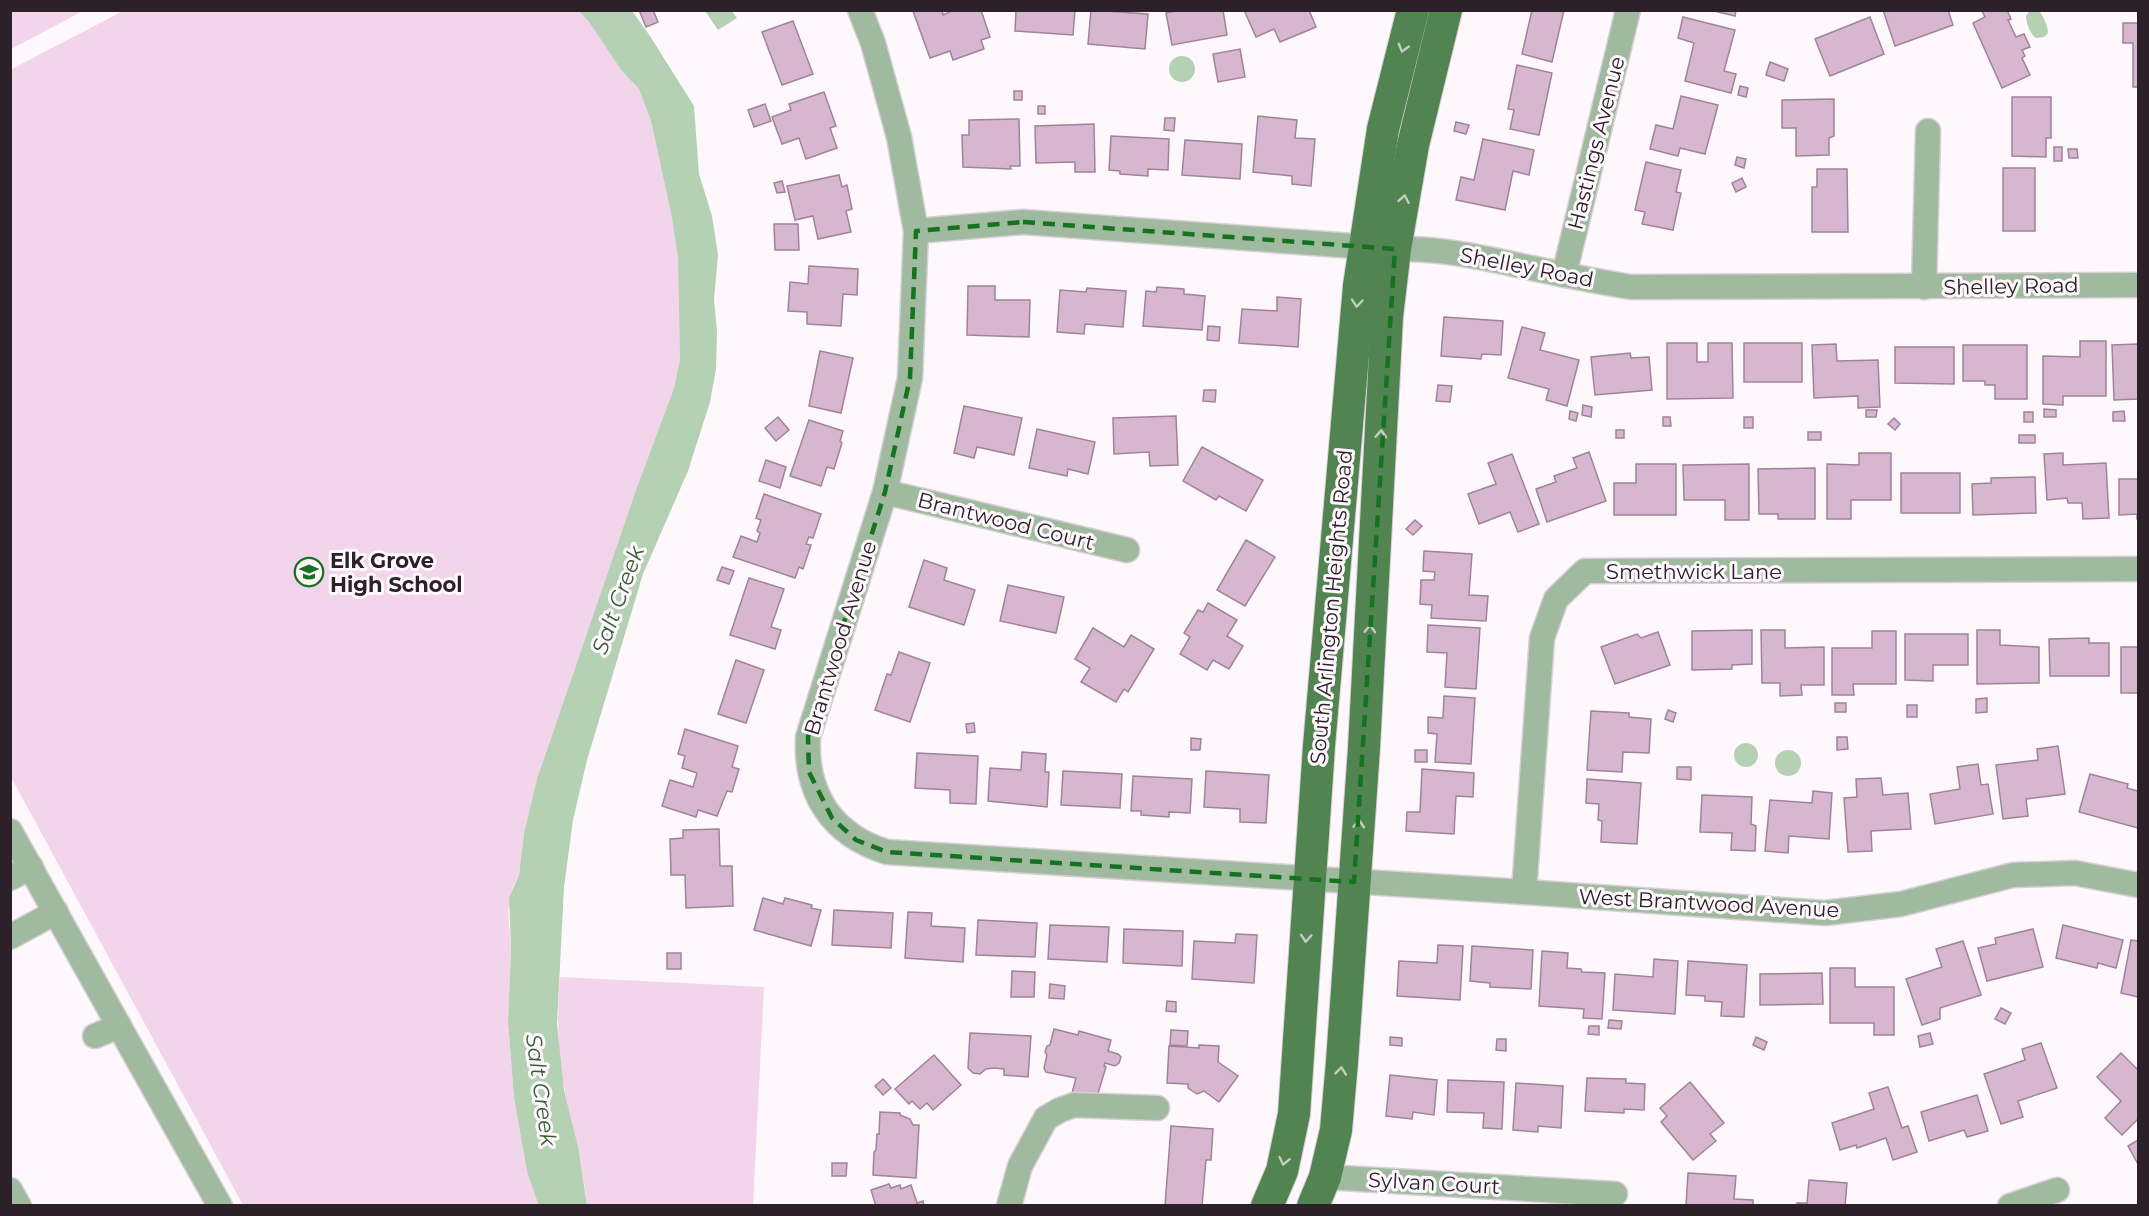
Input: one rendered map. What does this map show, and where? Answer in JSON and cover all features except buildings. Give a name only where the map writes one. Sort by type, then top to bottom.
[{"type":"main road","name":"South Arlington Heights Road","points":[[1267,1206],[1282,1172],[1294,1113],[1329,632],[1364,245],[1383,129],[1413,10]]},
{"type":"main road","name":"South Arlington Heights Road","points":[[1313,1206],[1326,1177],[1335,1130],[1342,1062],[1364,748],[1387,317],[1395,249],[1413,145],[1446,10]]},
{"type":"street","name":"Brantwood Avenue","points":[[860,10],[873,43],[898,137],[916,231],[910,378],[885,492],[808,737],[808,763],[814,789],[822,805],[843,830],[871,847],[887,852],[1310,880]]},
{"type":"street","name":"Hastings Avenue","points":[[1564,275],[1629,10]]},
{"type":"street","points":[[1924,287],[1928,131]]},
{"type":"street","name":"Shelley Road","points":[[916,231],[1023,222],[1395,249],[1420,248],[1457,252],[1564,275],[1630,286],[2139,285]]},
{"type":"street","name":"Brantwood Court","points":[[885,492],[1127,550]]},
{"type":"street","name":"Smethwick Lane","points":[[1524,892],[1542,638],[1556,599],[1585,571],[2139,569]]},
{"type":"street","points":[[10,831],[21,872],[56,912],[220,1206]]},
{"type":"street","name":"West Brantwood Avenue","points":[[1310,880],[1825,913],[1901,904],[2013,875],[2075,873],[2139,885]]},
{"type":"street","points":[[10,937],[56,912]]},
{"type":"street","points":[[95,1036],[119,1026]]},
{"type":"street","points":[[1009,1206],[1020,1166],[1046,1118],[1074,1105],[1157,1108]]},
{"type":"street","name":"Sylvan Court","points":[[1326,1177],[1615,1194]]},
{"type":"street","points":[[10,1190],[19,1206]]},
{"type":"street","points":[[2010,1206],[2057,1190]]},
{"type":"highlighted area","points":[[1023,222],[1395,249],[1354,882],[887,852],[856,840],[832,818],[809,772],[808,737],[885,492],[910,378],[916,231]]},
{"type":"shaded area","points":[[11,10],[83,10],[83,11],[11,49]]},
{"type":"shaded area","name":"Elk Grove High School","points":[[579,10],[621,70],[639,89],[651,121],[679,257],[680,359],[674,388],[636,490],[537,779],[524,833],[519,875],[513,887],[508,911],[511,949],[508,1022],[514,1098],[527,1172],[539,1205],[243,1205],[11,777],[10,70],[123,11]]},
{"type":"shaded area","points":[[560,977],[764,987],[753,1205],[587,1205],[560,1063],[558,1020]]},
{"type":"water","points":[[2030,10],[2039,11],[2044,18],[2048,33],[2044,37],[2036,38],[2030,31],[2026,16]]},
{"type":"water","name":"Salt Creek","points":[[579,11],[632,11],[694,106],[699,174],[712,216],[718,255],[714,300],[717,331],[716,369],[710,402],[688,471],[643,574],[587,760],[573,820],[564,887],[557,1024],[564,1090],[578,1147],[587,1205],[539,1206],[527,1172],[514,1098],[508,1022],[511,949],[509,898],[519,875],[524,833],[537,779],[636,490],[674,388],[680,359],[678,257],[651,121],[639,89],[621,70]]},
{"type":"water","points":[[705,11],[732,11],[737,18],[718,30]]},
{"type":"water","points":[[1182,56],[1191,60],[1195,69],[1191,78],[1182,82],[1173,78],[1169,69],[1173,60]]},
{"type":"water","points":[[1741,743],[1751,743],[1758,750],[1758,760],[1751,767],[1741,767],[1734,760],[1734,750]]},
{"type":"water","points":[[1788,750],[1797,754],[1801,763],[1797,772],[1788,776],[1779,772],[1775,763],[1779,754]]},
{"type":"place","name":"Elk Grove High School","points":[[309,572]]}]
